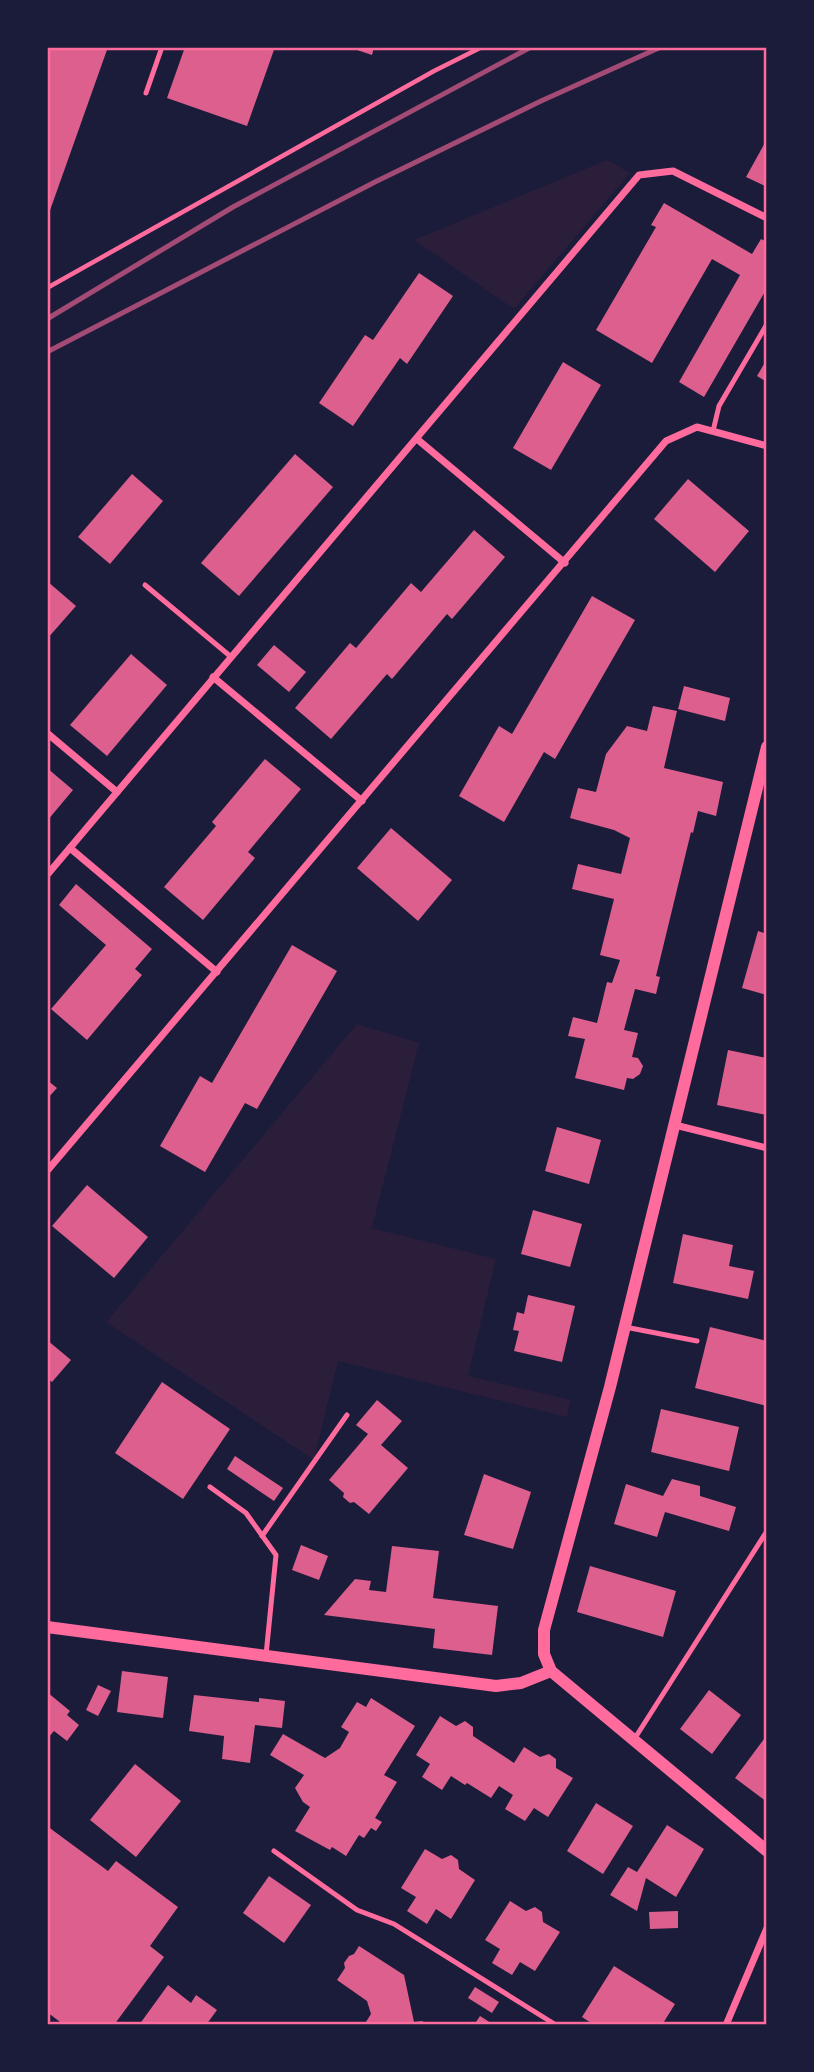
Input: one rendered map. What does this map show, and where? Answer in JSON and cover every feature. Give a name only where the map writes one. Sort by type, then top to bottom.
[{"type":"street","points":[[47,875],[639,175],[673,171],[767,218]]},
{"type":"street","points":[[47,1171],[666,441],[698,427],[767,446]]},
{"type":"street","points":[[417,439],[565,563]]},
{"type":"street","points":[[213,677],[362,801]]},
{"type":"street","points":[[47,733],[117,792]]},
{"type":"street","points":[[767,747],[625,1327],[544,1630],[544,1654],[551,1671],[767,1851]]},
{"type":"street","points":[[70,848],[217,972]]},
{"type":"street","points":[[675,1125],[767,1148]]},
{"type":"street","points":[[47,1627],[496,1686],[521,1683],[551,1671]]},
{"type":"street","points":[[726,2025],[767,1928]]},
{"type":"lane","points":[[146,93],[162,47]]},
{"type":"lane","points":[[713,431],[719,406],[767,324]]},
{"type":"lane","points":[[145,585],[230,656]]},
{"type":"lane","points":[[625,1327],[697,1341]]},
{"type":"lane","points":[[262,1536],[347,1415]]},
{"type":"lane","points":[[210,1487],[246,1513],[276,1555],[266,1656]]},
{"type":"lane","points":[[633,1741],[767,1531]]},
{"type":"lane","points":[[274,1851],[357,1910],[394,1924],[556,2025]]},
{"type":"path","points":[[47,288],[434,71],[482,47]]},
{"type":"shaded area","points":[[607,160],[630,173],[514,309],[414,240]]},
{"type":"shaded area","points":[[357,1024],[419,1043],[372,1228],[496,1259],[468,1376],[571,1400],[567,1417],[338,1361],[314,1460],[106,1322]]},
{"type":"building","points":[[47,47],[108,47],[48,216],[47,216]]},
{"type":"building","points":[[185,47],[275,47],[247,126],[167,98]]},
{"type":"building","points":[[348,47],[374,47],[372,55]]},
{"type":"building","points":[[767,139],[767,187],[746,177]]},
{"type":"building","points":[[664,203],[752,254],[761,239],[767,242],[767,288],[704,397],[679,382],[740,275],[712,259],[652,363],[596,330],[656,227],[651,225]]},
{"type":"building","points":[[419,273],[453,296],[407,364],[400,358],[353,426],[319,403],[365,335],[373,340]]},
{"type":"building","points":[[767,359],[767,382],[757,376]]},
{"type":"building","points":[[563,362],[601,385],[551,470],[513,448]]},
{"type":"building","points":[[295,454],[333,487],[239,596],[201,563]]},
{"type":"building","points":[[132,474],[163,501],[110,564],[78,537]]},
{"type":"building","points":[[688,479],[749,531],[715,572],[654,519]]},
{"type":"building","points":[[474,530],[505,557],[452,619],[447,614],[392,679],[387,674],[331,739],[295,708],[350,643],[356,648],[411,583],[421,592]]},
{"type":"building","points":[[47,581],[76,606],[47,639]]},
{"type":"building","points":[[592,596],[635,620],[555,759],[544,752],[504,822],[459,796],[499,726],[512,734]]},
{"type":"building","points":[[274,645],[306,672],[289,692],[257,665]]},
{"type":"building","points":[[131,654],[167,685],[107,756],[70,725]]},
{"type":"building","points":[[684,686],[730,698],[725,721],[678,709]]},
{"type":"building","points":[[653,706],[677,711],[664,768],[723,782],[716,816],[698,811],[693,833],[691,832],[656,976],[660,977],[656,994],[635,989],[624,1030],[638,1033],[632,1057],[638,1058],[643,1066],[640,1074],[633,1079],[627,1078],[624,1090],[575,1078],[585,1039],[568,1036],[573,1017],[597,1023],[607,982],[612,983],[620,960],[600,955],[614,899],[572,889],[578,864],[621,874],[630,838],[614,830],[570,818],[578,788],[596,792],[606,754],[627,726],[647,731]]},
{"type":"building","points":[[265,759],[301,789],[248,852],[255,858],[203,920],[164,887],[216,826],[212,822]]},
{"type":"building","points":[[47,768],[73,790],[47,821]]},
{"type":"building","points":[[391,828],[452,880],[418,921],[357,868]]},
{"type":"building","points":[[76,884],[152,949],[135,969],[142,975],[87,1040],[51,1009],[106,945],[59,905]]},
{"type":"building","points":[[758,931],[767,934],[767,995],[742,988]]},
{"type":"building","points":[[292,945],[337,971],[257,1109],[245,1103],[205,1172],[160,1146],[200,1076],[212,1083]]},
{"type":"building","points":[[728,1050],[767,1058],[767,1115],[717,1105]]},
{"type":"building","points":[[47,1080],[57,1088],[47,1099]]},
{"type":"building","points":[[557,1127],[601,1140],[589,1184],[545,1171]]},
{"type":"building","points":[[87,1185],[148,1237],[114,1278],[52,1226]]},
{"type":"building","points":[[533,1210],[582,1224],[570,1267],[521,1254]]},
{"type":"building","points":[[683,1234],[733,1245],[729,1266],[754,1271],[748,1299],[673,1283]]},
{"type":"building","points":[[528,1295],[575,1306],[562,1362],[514,1351],[519,1331],[513,1330],[517,1312],[524,1314]]},
{"type":"building","points":[[710,1327],[767,1341],[767,1406],[695,1388]]},
{"type":"building","points":[[47,1340],[71,1360],[52,1382],[47,1378]]},
{"type":"building","points":[[162,1382],[230,1429],[183,1499],[115,1453]]},
{"type":"building","points":[[377,1400],[402,1421],[381,1445],[408,1468],[369,1514],[354,1502],[350,1503],[343,1497],[344,1493],[329,1480],[368,1434],[356,1425]]},
{"type":"building","points":[[661,1409],[739,1427],[729,1471],[651,1452]]},
{"type":"building","points":[[235,1456],[283,1488],[274,1501],[227,1469]]},
{"type":"building","points":[[484,1474],[531,1492],[513,1549],[464,1535]]},
{"type":"building","points":[[672,1479],[700,1486],[700,1496],[736,1507],[729,1531],[665,1512],[657,1537],[614,1524],[626,1484],[663,1496]]},
{"type":"building","points":[[301,1545],[328,1556],[319,1580],[292,1570]]},
{"type":"building","points":[[392,1546],[439,1551],[433,1598],[498,1606],[492,1655],[433,1648],[435,1629],[324,1615],[355,1579],[371,1581],[369,1590],[386,1592]]},
{"type":"building","points":[[590,1566],[676,1591],[663,1637],[577,1612]]},
{"type":"building","points":[[122,1671],[168,1677],[163,1718],[117,1712]]},
{"type":"building","points":[[98,1685],[111,1691],[98,1716],[86,1710]]},
{"type":"building","points":[[709,1690],[741,1715],[712,1754],[680,1729]]},
{"type":"building","points":[[47,1692],[70,1711],[67,1715],[79,1725],[67,1741],[54,1731],[47,1739]]},
{"type":"building","points":[[194,1695],[259,1702],[259,1698],[285,1701],[282,1728],[255,1725],[250,1763],[222,1759],[224,1736],[189,1731]]},
{"type":"building","points":[[371,1698],[415,1726],[384,1775],[397,1782],[375,1818],[382,1822],[376,1831],[371,1828],[364,1838],[359,1835],[346,1856],[295,1831],[310,1807],[303,1802],[295,1788],[304,1775],[270,1755],[283,1734],[325,1758],[340,1748],[349,1732],[341,1727],[357,1702],[366,1707]]},
{"type":"building","points":[[440,1716],[456,1726],[465,1721],[473,1727],[473,1736],[514,1763],[524,1747],[540,1757],[549,1754],[556,1759],[556,1768],[573,1778],[548,1817],[534,1808],[525,1821],[505,1809],[513,1795],[499,1786],[491,1798],[451,1776],[442,1790],[422,1777],[430,1764],[416,1755]]},
{"type":"building","points":[[764,1739],[767,1741],[767,1802],[735,1778]]},
{"type":"building","points":[[135,1764],[181,1801],[136,1857],[90,1820]]},
{"type":"building","points":[[596,1803],[633,1826],[603,1874],[567,1851]]},
{"type":"building","points":[[667,1825],[704,1849],[676,1897],[646,1878],[637,1911],[610,1895],[628,1867],[637,1872]]},
{"type":"building","points":[[47,1826],[108,1871],[116,1861],[178,1907],[150,1946],[164,1957],[114,2025],[64,2025],[47,2012]]},
{"type":"building","points":[[425,1849],[442,1859],[451,1855],[458,1860],[459,1869],[475,1880],[451,1919],[436,1909],[427,1924],[407,1911],[416,1897],[401,1888]]},
{"type":"building","points":[[269,1876],[311,1905],[284,1943],[243,1913]]},
{"type":"building","points":[[510,1901],[526,1911],[535,1907],[542,1912],[543,1922],[560,1932],[535,1971],[520,1962],[512,1975],[492,1963],[500,1949],[485,1940]]},
{"type":"building","points":[[678,1911],[678,1928],[650,1929],[649,1912]]},
{"type":"building","points":[[359,1946],[404,1975],[414,2022],[422,2021],[429,2025],[364,2025],[371,2014],[367,2001],[337,1980],[345,1968],[344,1963]]},
{"type":"building","points":[[614,1966],[675,2004],[662,2025],[594,2025],[582,2017]]},
{"type":"building","points":[[168,1985],[191,2003],[196,1995],[217,2010],[206,2025],[139,2025]]},
{"type":"building","points":[[475,1987],[499,2002],[492,2013],[468,1998]]},
{"type":"building","points":[[480,2016],[494,2025],[474,2025]]},
{"type":"railway","points":[[47,319],[233,207],[531,47]]},
{"type":"railway","points":[[47,352],[375,182],[541,101],[661,47]]}]
